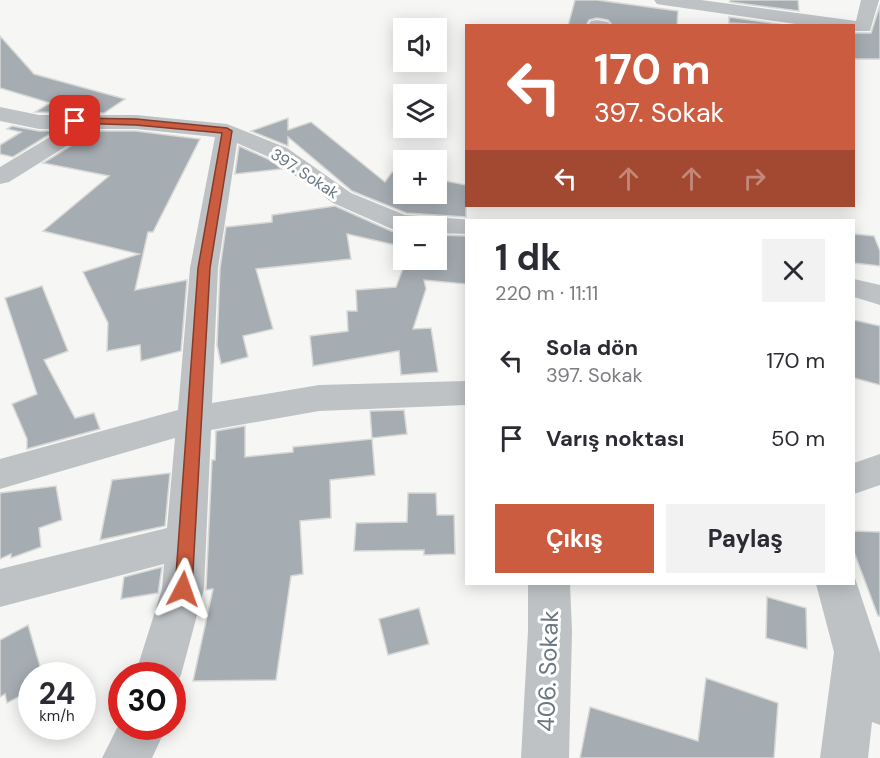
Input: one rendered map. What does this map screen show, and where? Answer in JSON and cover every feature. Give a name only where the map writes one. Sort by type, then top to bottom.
[{"type":"street","points":[[663,0],[685,1],[722,17],[793,24]]},
{"type":"street","points":[[864,31],[870,0]]},
{"type":"street","name":"397. Sokak","points":[[0,114],[39,122],[92,120],[227,131],[279,153],[342,198],[401,223],[465,226]]},
{"type":"street","points":[[0,177],[92,120]]},
{"type":"street","points":[[162,662],[183,589],[204,268],[227,131]]},
{"type":"street","points":[[855,288],[880,295]]},
{"type":"street","points":[[0,474],[195,419],[319,398],[465,393]]},
{"type":"street","points":[[855,479],[880,469]]},
{"type":"street","points":[[0,588],[187,541]]},
{"type":"street","name":"406. Sokak","points":[[545,758],[550,631],[549,585]]},
{"type":"street","points":[[837,585],[856,652],[880,702]]},
{"type":"street","points":[[844,758],[856,652]]},
{"type":"street","points":[[126,758],[136,740]]},
{"type":"building","points":[[575,0],[597,0],[678,11],[677,24],[611,24],[608,20],[597,18],[589,20],[587,24],[569,24]]},
{"type":"building","points":[[730,0],[798,0],[799,11],[730,2]]},
{"type":"building","points":[[880,5],[880,59],[855,59],[855,33],[871,33]]},
{"type":"building","points":[[729,17],[777,24],[750,24],[729,23]]},
{"type":"building","points":[[0,36],[34,74],[125,99],[104,113],[35,112],[50,103],[0,88]]},
{"type":"building","points":[[288,118],[288,130],[311,122],[385,182],[393,172],[393,204],[447,204],[447,181],[465,185],[466,217],[406,213],[352,191],[288,137],[288,146],[251,131]]},
{"type":"building","points":[[12,126],[39,131],[55,131],[13,157],[0,154],[0,145],[21,132],[7,129]]},
{"type":"building","points":[[95,131],[136,131],[200,139],[153,232],[148,232],[135,290],[187,280],[181,351],[141,361],[140,345],[107,351],[108,323],[83,272],[139,254],[43,231],[109,176],[43,163]]},
{"type":"building","points":[[239,146],[270,160],[282,169],[235,174]]},
{"type":"building","points":[[335,206],[393,231],[393,244],[347,234],[351,259],[256,269],[273,329],[243,336],[248,357],[221,364],[217,345],[220,268],[226,227],[272,222],[272,215]]},
{"type":"building","points":[[855,234],[874,236],[880,251],[880,266],[855,263]]},
{"type":"building","points":[[447,235],[465,236],[465,284],[424,280],[426,289],[413,329],[431,328],[438,372],[401,375],[399,351],[313,366],[310,336],[348,331],[347,311],[357,311],[356,290],[396,287],[402,270],[447,270]]},
{"type":"building","points":[[42,286],[68,351],[44,360],[75,418],[94,413],[100,429],[27,449],[27,439],[12,404],[37,394],[5,298]]},
{"type":"building","points":[[855,320],[880,326],[880,385],[855,378]]},
{"type":"building","points":[[404,410],[407,434],[372,438],[370,411]]},
{"type":"building","points":[[245,426],[245,457],[293,452],[293,447],[372,439],[375,475],[330,480],[331,518],[300,521],[303,574],[291,576],[276,680],[193,681],[213,589],[206,590],[212,460],[215,460],[216,431]]},
{"type":"building","points":[[170,473],[165,526],[100,540],[112,480]]},
{"type":"building","points":[[56,486],[62,520],[39,528],[41,547],[11,558],[11,554],[0,559],[0,493]]},
{"type":"building","points":[[408,493],[436,493],[437,515],[454,515],[455,554],[424,555],[424,550],[354,551],[356,523],[407,522]]},
{"type":"building","points":[[855,531],[880,532],[880,616],[878,616],[855,555]]},
{"type":"building","points":[[162,567],[158,593],[121,599],[124,577]]},
{"type":"building","points":[[767,597],[806,608],[807,649],[766,638]]},
{"type":"building","points":[[419,608],[429,644],[388,655],[379,619]]},
{"type":"building","points":[[28,625],[39,662],[18,662],[18,697],[7,703],[5,694],[0,697],[0,640]]},
{"type":"building","points":[[706,678],[778,703],[774,758],[580,758],[590,707],[698,741]]},
{"type":"route","points":[[75,121],[136,122],[227,131],[204,268],[183,589]]}]
